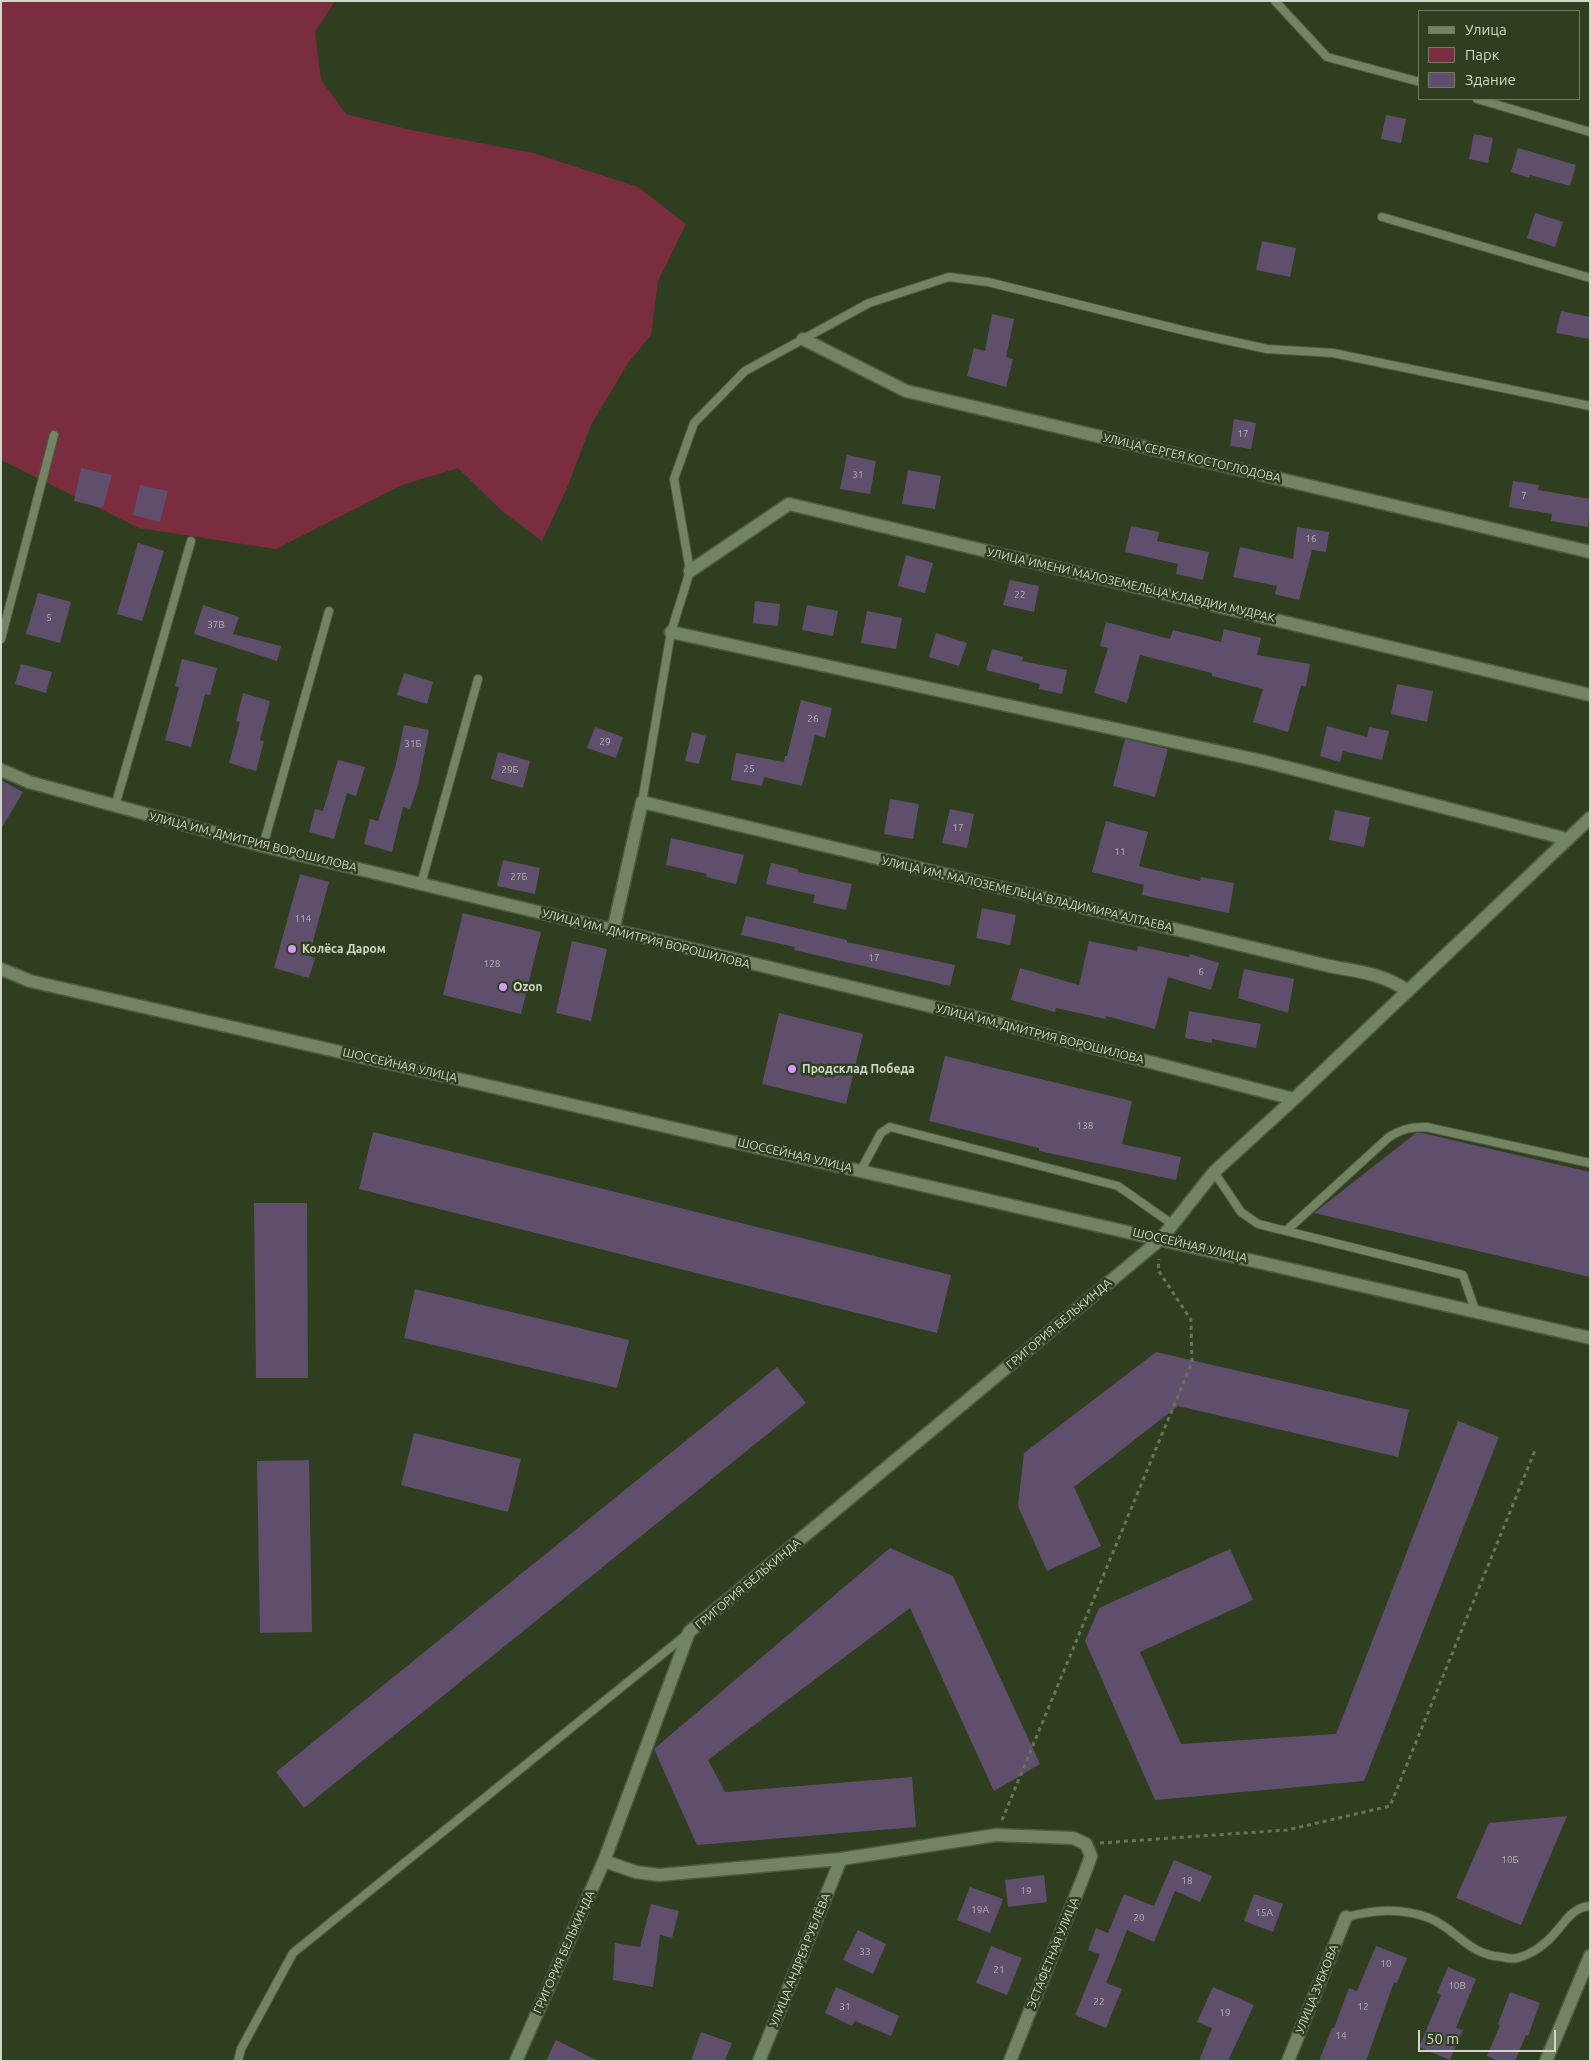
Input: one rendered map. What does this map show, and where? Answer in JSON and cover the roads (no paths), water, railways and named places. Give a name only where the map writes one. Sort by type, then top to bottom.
[{"type":"street","name":"УЛИЦА СЕРГЕЯ КОСТОГЛОДОВА","points":[[803,339],[906,391],[1590,552]]},
{"type":"street","name":"УЛИЦА ИМЕНИ МАЛОЗЕМЕЛЬЦА КЛАВДИИ МУДРАК","points":[[690,571],[789,504],[1590,695]]},
{"type":"street","points":[[671,632],[1262,761],[1567,839]]},
{"type":"street","name":"УЛИЦА ИМ. ДМИТРИЯ ВОРОШИЛОВА","points":[[1,770],[29,782],[263,846],[968,1015],[1294,1099]]},
{"type":"street","points":[[613,931],[642,802]]},
{"type":"street","name":"УЛИЦА ИМ. МАЛОЗЕМЕЛЬЦА ВЛАДИМИРА АЛТАЕВА","points":[[642,802],[1311,962],[1375,974],[1392,980],[1408,991]]},
{"type":"street","name":"ГРИГОРИЯ БЕЛЬКИНДА","points":[[516,2061],[604,1861],[689,1632],[1161,1239],[1214,1172],[1294,1099],[1590,818]]},
{"type":"street","name":"ШОССЕЙНАЯ УЛИЦА","points":[[1,969],[30,981],[1475,1310],[1590,1338]]},
{"type":"street","name":"ЭСТАФЕТНАЯ УЛИЦА","points":[[841,1859],[996,1835],[1073,1838],[1086,1844],[1091,1856],[1010,2061]]},
{"type":"street","points":[[604,1861],[636,1872],[659,1875],[841,1859]]},
{"type":"street","name":"УЛИЦА АНДРЕЯ РУБЛЁВА","points":[[759,2061],[841,1859]]},
{"type":"street","name":"УЛИЦА ЗУБКОВА","points":[[1288,2061],[1346,1917]]},
{"type":"street","points":[[1546,2061],[1590,1956]]},
{"type":"lane","points":[[1275,1],[1327,57],[1418,81]]},
{"type":"lane","points":[[1480,100],[1590,132]]},
{"type":"lane","points":[[1382,217],[1590,278]]},
{"type":"lane","points":[[642,802],[671,632],[690,571],[674,479],[694,423],[745,371],[870,303],[949,277],[988,282],[1194,333],[1268,349],[1333,353],[1590,406]]},
{"type":"lane","points":[[1,639],[54,435]]},
{"type":"lane","points":[[115,806],[191,541]]},
{"type":"lane","points":[[263,846],[329,611]]},
{"type":"lane","points":[[421,884],[478,679]]},
{"type":"lane","points":[[862,1170],[881,1133],[890,1126],[1118,1186],[1172,1224]]},
{"type":"lane","points":[[1286,1231],[1389,1137],[1400,1130],[1413,1127],[1426,1128],[1590,1163]]},
{"type":"lane","points":[[1214,1172],[1242,1212],[1258,1224],[1463,1275],[1475,1310]]},
{"type":"lane","points":[[238,2061],[241,2049],[293,1953],[689,1632]]},
{"type":"lane","points":[[1346,1917],[1373,1910],[1404,1912],[1429,1918],[1448,1929],[1470,1948],[1491,1957],[1516,1958],[1538,1949],[1554,1935],[1567,1917],[1584,1906],[1590,1906]]},
{"type":"place","name":"Колёса Даром","points":[[292,949]]},
{"type":"place","name":"Ozon","points":[[503,987]]},
{"type":"place","name":"Продсклад Победа","points":[[792,1069]]}]
